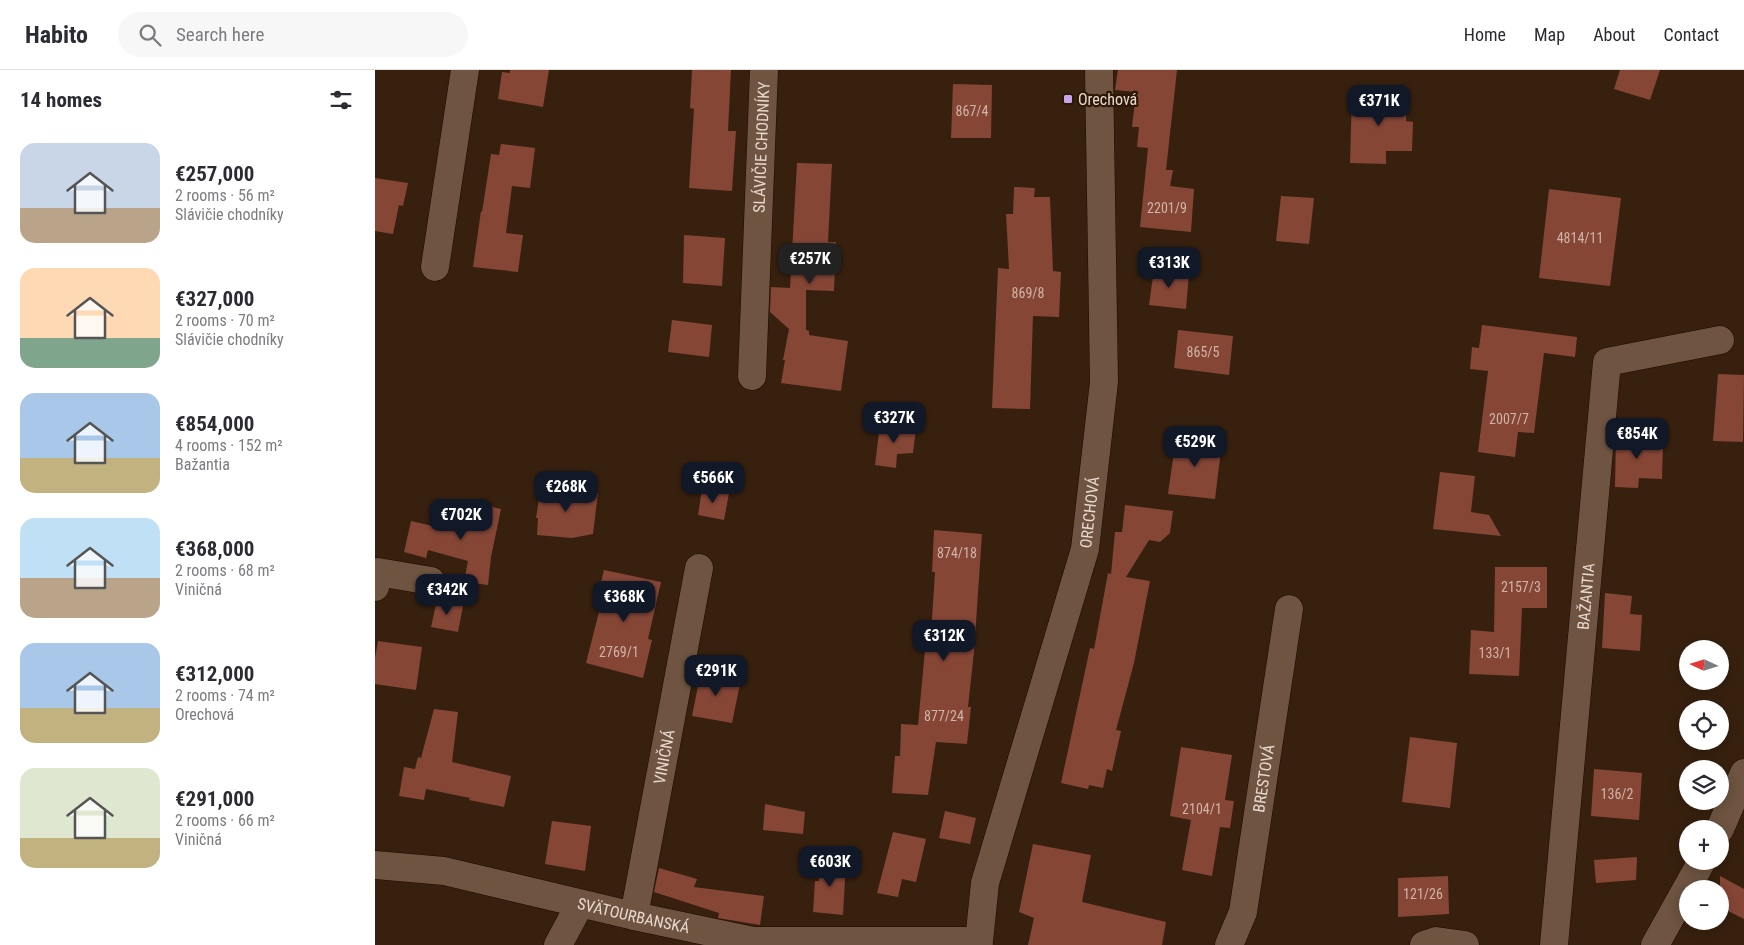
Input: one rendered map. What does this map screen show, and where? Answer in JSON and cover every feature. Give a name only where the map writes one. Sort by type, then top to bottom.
[{"type":"street","points":[[435,267],[465,70]]},
{"type":"street","name":"SLÁVIČIE CHODNÍKY","points":[[752,376],[764,70]]},
{"type":"street","name":"ORECHOVÁ","points":[[980,943],[985,883],[1085,549],[1104,382],[1099,70]]},
{"type":"street","name":"BAŽANTIA","points":[[1554,945],[1607,362],[1720,340]]},
{"type":"street","name":"VINIČNÁ","points":[[634,916],[699,568]]},
{"type":"street","points":[[375,588],[378,572],[431,580]]},
{"type":"street","name":"BRESTOVÁ","points":[[1229,945],[1243,912],[1289,609]]},
{"type":"street","points":[[1724,820],[1744,773]]},
{"type":"street","name":"SVÄTOURBANSKÁ","points":[[375,865],[444,871],[580,904],[753,941],[980,943]]},
{"type":"street","points":[[1655,945],[1696,870]]},
{"type":"street","points":[[558,945],[580,904]]},
{"type":"street","points":[[1434,944],[1465,945]]},
{"type":"building","points":[[510,70],[549,70],[543,107],[498,99],[502,72],[510,73]]},
{"type":"building","points":[[692,70],[731,70],[728,131],[736,131],[732,191],[689,188],[694,109],[690,108]]},
{"type":"building","points":[[1118,70],[1177,70],[1166,170],[1173,170],[1170,186],[1194,189],[1191,232],[1140,227],[1148,148],[1137,147],[1139,127],[1132,127],[1136,92],[1115,90]]},
{"type":"building","points":[[1620,70],[1660,70],[1650,100],[1614,89]]},
{"type":"building","points":[[953,84],[992,85],[991,138],[951,138]]},
{"type":"building","points":[[1352,93],[1407,94],[1406,121],[1413,122],[1412,151],[1386,151],[1386,164],[1350,163]]},
{"type":"building","points":[[501,144],[535,148],[530,188],[512,186],[506,233],[523,235],[518,272],[473,267],[491,154],[499,155]]},
{"type":"building","points":[[797,163],[832,164],[828,242],[836,242],[834,291],[806,290],[806,330],[809,331],[809,335],[848,341],[841,391],[781,383],[789,329],[770,312],[771,287],[790,288]]},
{"type":"building","points":[[375,178],[408,183],[403,206],[399,205],[393,234],[375,231]]},
{"type":"building","points":[[1014,187],[1035,188],[1034,197],[1050,197],[1053,271],[1061,272],[1059,317],[1033,316],[1030,409],[992,408],[998,268],[1009,269],[1006,214],[1013,214]]},
{"type":"building","points":[[1549,189],[1621,198],[1610,286],[1539,278]]},
{"type":"building","points":[[1281,196],[1314,198],[1309,244],[1276,241]]},
{"type":"building","points":[[684,235],[725,238],[722,286],[683,283]]},
{"type":"building","points":[[1154,269],[1189,273],[1186,309],[1149,305]]},
{"type":"building","points":[[672,320],[712,325],[709,357],[668,352]]},
{"type":"building","points":[[1482,325],[1577,337],[1575,357],[1544,353],[1534,433],[1518,432],[1515,457],[1478,452],[1488,371],[1470,369],[1472,347],[1479,348]]},
{"type":"building","points":[[1178,330],[1233,336],[1229,375],[1174,368]]},
{"type":"building","points":[[1718,374],[1744,375],[1743,442],[1713,441]]},
{"type":"building","points":[[880,424],[916,429],[913,453],[897,454],[896,468],[875,465]]},
{"type":"building","points":[[1616,434],[1640,435],[1639,441],[1663,441],[1662,479],[1639,478],[1638,488],[1615,487]]},
{"type":"building","points":[[1176,437],[1222,442],[1215,499],[1168,494]]},
{"type":"building","points":[[1440,472],[1475,476],[1471,512],[1489,515],[1501,536],[1433,529]]},
{"type":"building","points":[[541,487],[598,493],[593,534],[572,538],[537,535],[538,518],[536,518]]},
{"type":"building","points":[[702,489],[729,493],[724,520],[698,515]]},
{"type":"building","points":[[466,501],[501,509],[491,557],[488,585],[464,582],[468,561],[428,550],[426,558],[404,552],[411,521],[459,532]]},
{"type":"building","points":[[1125,505],[1173,511],[1170,533],[1160,542],[1149,540],[1126,577],[1150,581],[1134,663],[1116,730],[1121,731],[1112,771],[1107,769],[1103,788],[1089,785],[1088,789],[1061,783],[1090,648],[1094,649],[1108,573],[1111,574],[1115,532],[1122,532]]},
{"type":"building","points":[[934,530],[982,534],[974,652],[968,707],[971,707],[967,744],[936,742],[928,795],[892,793],[895,756],[900,756],[901,724],[918,725],[925,650],[930,650],[935,572],[932,572]]},
{"type":"building","points":[[1495,567],[1547,567],[1547,608],[1522,608],[1519,676],[1469,674],[1471,630],[1494,632]]},
{"type":"building","points":[[604,570],[661,582],[648,639],[652,640],[643,678],[586,663],[600,608],[595,607]]},
{"type":"building","points":[[1605,593],[1632,596],[1630,614],[1642,615],[1640,651],[1602,648]]},
{"type":"building","points":[[437,600],[463,606],[458,632],[431,627]]},
{"type":"building","points":[[378,641],[422,647],[416,690],[375,684],[375,658]]},
{"type":"building","points":[[701,671],[741,679],[732,723],[692,716]]},
{"type":"building","points":[[434,709],[458,712],[452,762],[511,776],[504,807],[426,789],[424,800],[399,796],[404,767],[415,769],[418,757],[421,758]]},
{"type":"building","points":[[1410,737],[1457,743],[1450,808],[1402,802]]},
{"type":"building","points":[[1181,747],[1232,755],[1225,800],[1234,801],[1230,828],[1220,827],[1212,876],[1182,870],[1191,820],[1170,816]]},
{"type":"building","points":[[1594,769],[1642,773],[1639,820],[1591,816]]},
{"type":"building","points":[[765,804],[805,812],[803,834],[763,830]]},
{"type":"building","points":[[945,811],[976,818],[970,844],[939,838]]},
{"type":"building","points":[[552,821],[591,826],[585,871],[545,864]]},
{"type":"building","points":[[893,832],[926,839],[916,882],[902,879],[898,897],[877,893]]},
{"type":"building","points":[[1033,844],[1091,855],[1082,902],[1166,922],[1162,945],[1028,945],[1034,918],[1019,912]]},
{"type":"building","points":[[1637,857],[1636,880],[1596,883],[1594,860]]},
{"type":"building","points":[[820,860],[846,862],[843,915],[813,912],[815,881],[819,881]]},
{"type":"building","points":[[659,868],[697,879],[694,887],[764,896],[760,925],[718,918],[719,913],[654,892]]},
{"type":"building","points":[[1448,876],[1449,914],[1398,917],[1398,878]]},
{"type":"building","points":[[1729,881],[1744,889],[1744,919],[1729,912]]},
{"type":"place","name":"Orechová","points":[[1068,99]]}]
